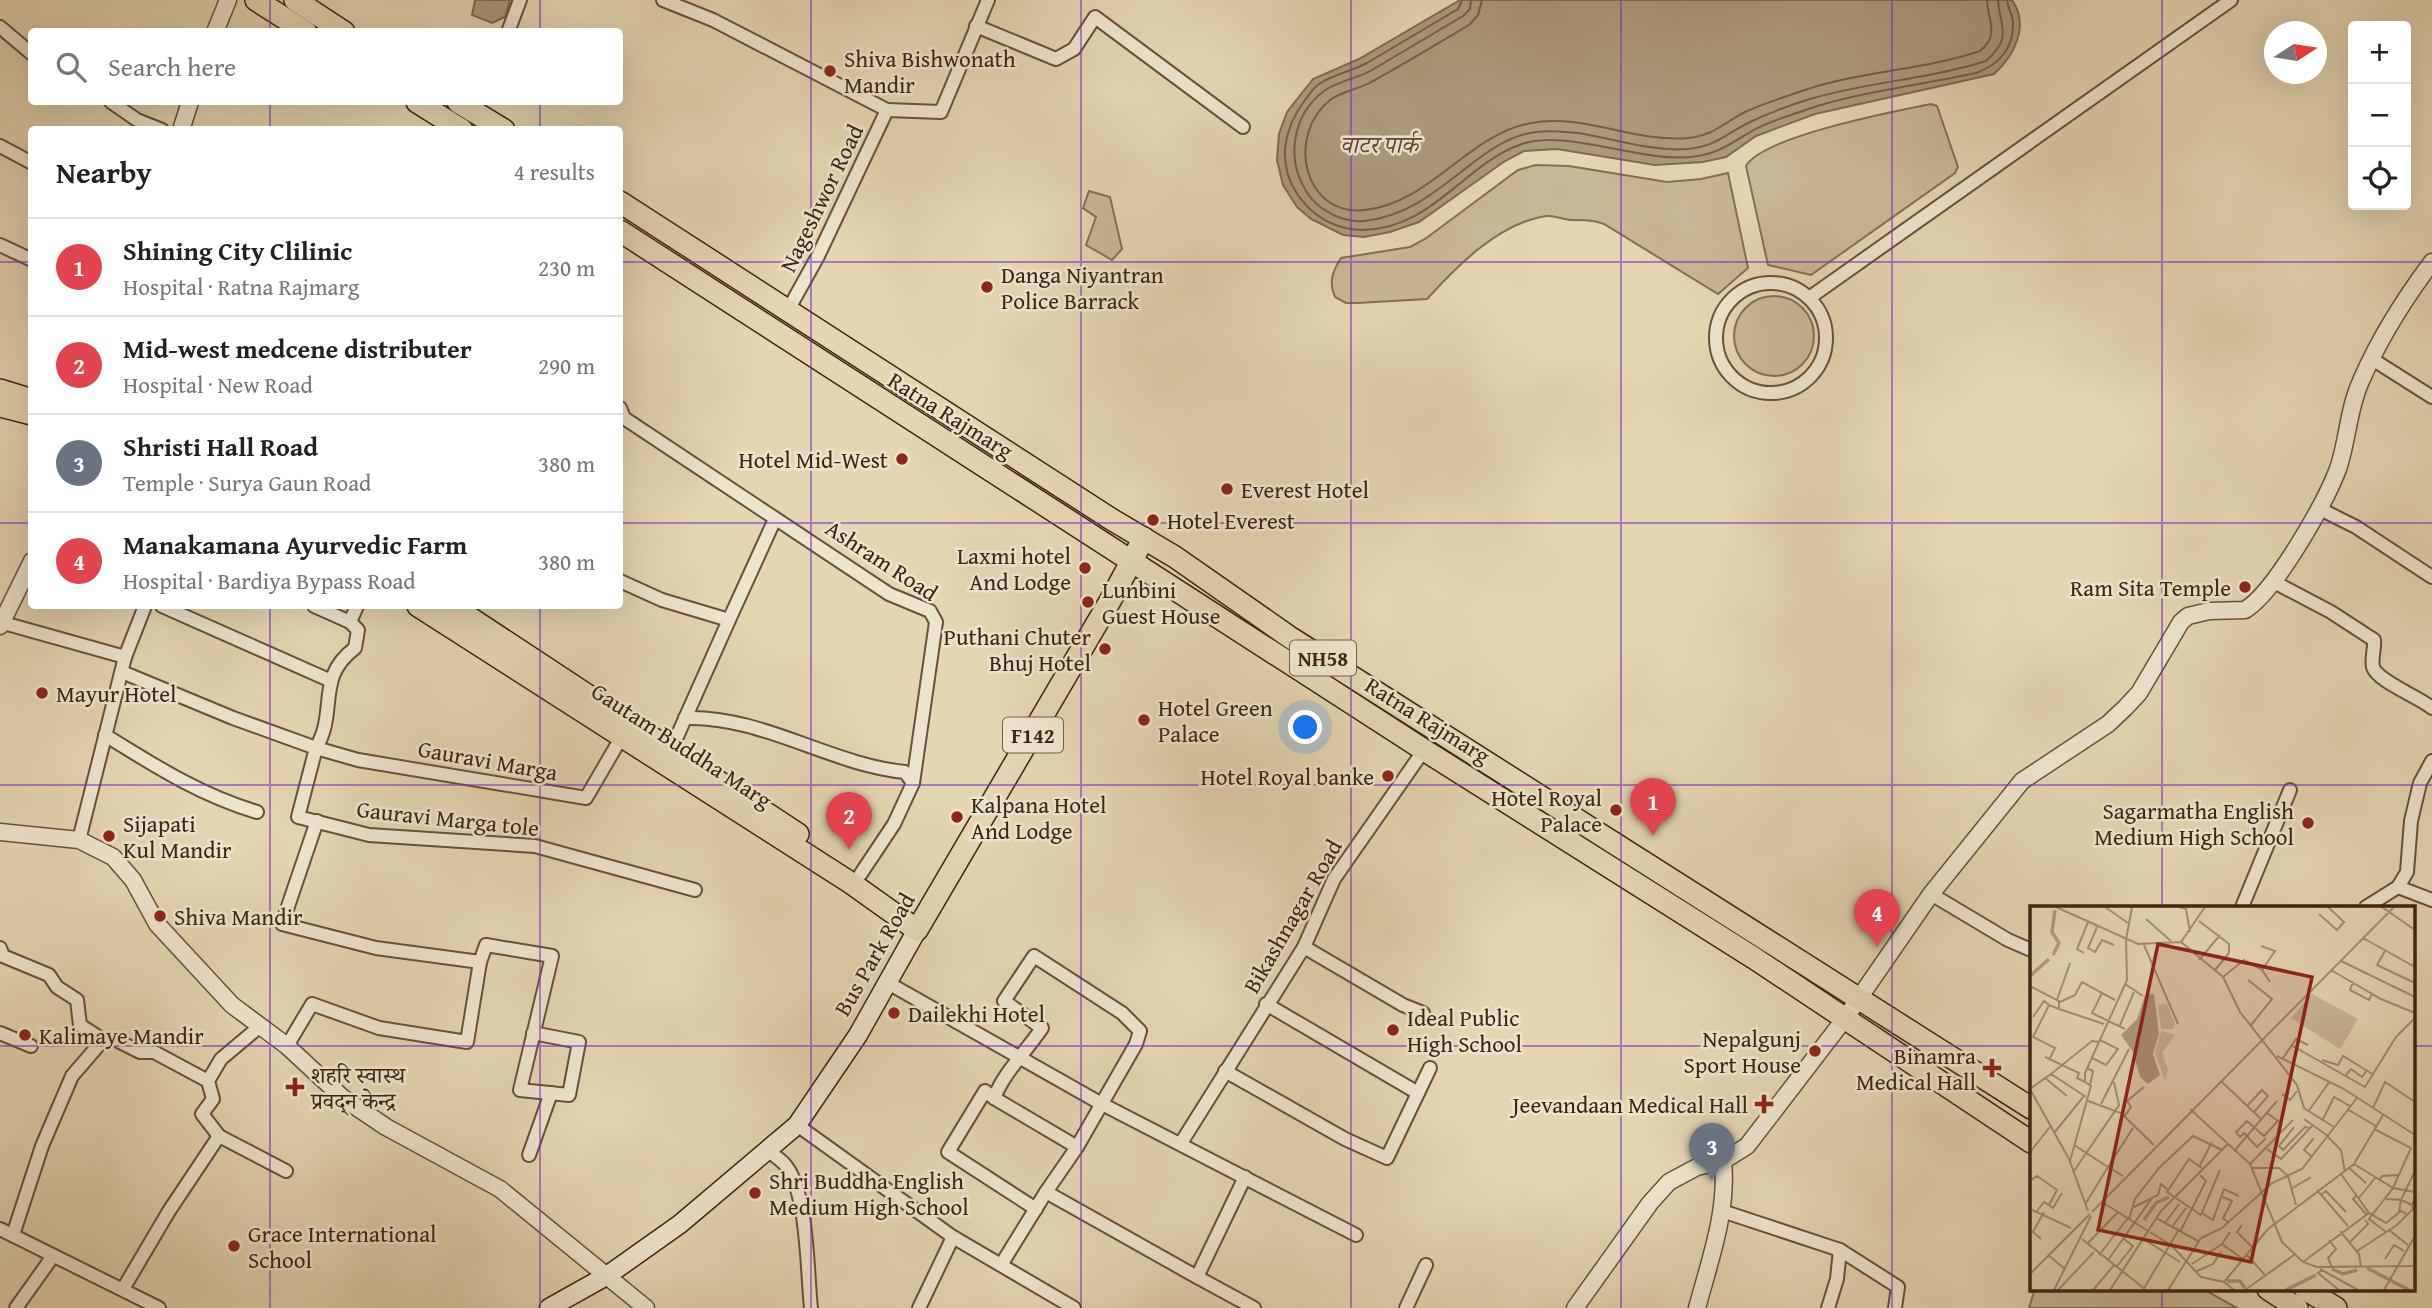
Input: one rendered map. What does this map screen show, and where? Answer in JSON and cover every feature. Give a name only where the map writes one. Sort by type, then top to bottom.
[{"type":"main road","points":[[256,0],[300,28]]},
{"type":"main road","points":[[295,0],[338,28]]},
{"type":"main road","points":[[422,105],[456,126]]},
{"type":"main road","points":[[472,105],[499,126]]},
{"type":"main road","name":"Ratna Rajmarg","points":[[623,204],[1144,538],[1291,638],[2030,1107]]},
{"type":"main road","name":"Ratna Rajmarg","points":[[623,233],[1424,750],[1493,791],[1846,1017],[2030,1141]]},
{"type":"main road","points":[[0,390],[28,399]]},
{"type":"main road","points":[[0,406],[28,413]]},
{"type":"main road","name":"Bus Park Road","points":[[549,1308],[608,1275],[680,1224],[797,1125],[858,1035],[1144,538]]},
{"type":"main road","name":"Gautam Buddha Marg","points":[[423,609],[851,883],[921,923]]},
{"type":"main road","points":[[457,609],[860,875],[921,923]]},
{"type":"main road","points":[[1493,791],[1503,771]]},
{"type":"main road","points":[[2270,1290],[2297,1308]]},
{"type":"main road","points":[[2307,1290],[2336,1308]]},
{"type":"street","points":[[217,28],[228,0]]},
{"type":"street","points":[[510,28],[520,0]]},
{"type":"street","points":[[663,0],[713,20],[887,110]]},
{"type":"street","name":"Nageshwor Road","points":[[788,310],[818,256],[887,110],[941,112],[988,0]]},
{"type":"street","points":[[1809,298],[2231,0]]},
{"type":"street","points":[[976,26],[1056,59],[1074,49],[1095,17],[1243,127]]},
{"type":"street","points":[[0,27],[28,51]]},
{"type":"street","points":[[115,105],[137,120],[152,126]]},
{"type":"street","points":[[182,126],[189,105]]},
{"type":"street","points":[[0,146],[28,161]]},
{"type":"street","points":[[0,245],[28,258]]},
{"type":"street","points":[[1575,1308],[1650,1203],[1669,1182],[1697,1167],[1723,1161],[1747,1146],[1846,1017],[1931,894],[2022,781],[2108,724],[2139,693],[2181,621],[2196,613],[2245,610],[2274,582],[2337,470],[2348,416],[2372,359],[2412,288],[2432,262]]},
{"type":"street","points":[[1762,283],[1779,283],[1795,288],[1809,298],[1820,311],[1826,337],[1821,362],[1810,378],[1794,388],[1776,393],[1757,392],[1740,384],[1726,371],[1718,355],[1715,337],[1719,318],[1728,302],[1749,286],[1762,283]]},
{"type":"street","points":[[2372,359],[2432,397]]},
{"type":"street","name":"Ashram Road","points":[[623,416],[699,464],[775,519],[786,522],[889,594],[930,611],[936,622],[913,783],[894,824],[860,875]]},
{"type":"street","points":[[2318,508],[2356,527],[2432,577]]},
{"type":"street","points":[[671,750],[775,519]]},
{"type":"street","points":[[28,569],[1,624],[125,657]]},
{"type":"street","points":[[623,582],[662,600],[729,620]]},
{"type":"street","points":[[2274,582],[2331,612],[2374,640],[2373,667],[2383,680],[2404,689],[2432,708]]},
{"type":"street","points":[[79,840],[125,657],[144,609]]},
{"type":"street","points":[[169,609],[329,680]]},
{"type":"street","points":[[321,609],[350,622],[358,630],[355,648],[340,660],[329,680],[328,711],[298,817],[317,821],[282,924],[376,948],[480,962]]},
{"type":"street","points":[[350,622],[356,609]]},
{"type":"street","points":[[122,672],[316,748]]},
{"type":"street","points":[[684,718],[726,720],[758,729],[852,763],[905,772],[913,783]]},
{"type":"street","points":[[105,735],[182,783],[221,801],[257,812]]},
{"type":"street","name":"Gauravi Marga","points":[[316,748],[358,760],[586,798],[621,738]]},
{"type":"street","name":"Bikashnagar Road","points":[[1181,1143],[1304,947],[1334,879],[1424,750]]},
{"type":"street","points":[[2367,906],[2399,887],[2407,872],[2410,821],[2420,783],[2432,761]]},
{"type":"street","points":[[2242,906],[2291,790]]},
{"type":"street","name":"Gauravi Marga tole","points":[[317,821],[369,835],[535,846],[695,890]]},
{"type":"street","points":[[0,832],[79,840],[113,857],[133,880],[157,925],[232,1005],[287,1046],[343,1098],[386,1126],[500,1189],[646,1308]]},
{"type":"street","points":[[2399,887],[2432,900]]},
{"type":"street","points":[[1931,894],[2008,940],[2030,950]]},
{"type":"street","points":[[287,1046],[312,1004],[379,1028],[467,1042],[480,962],[486,945],[552,956],[533,1033],[520,1090],[569,1095],[579,1042],[533,1033]]},
{"type":"street","points":[[1304,947],[1403,1005],[1423,1013]]},
{"type":"street","points":[[0,948],[3,956],[49,975],[57,986],[77,1000],[80,1026],[103,1040],[114,1039],[140,1052],[154,1052],[208,1081]]},
{"type":"street","points":[[994,1098],[1003,1077],[1021,1058],[1042,1028],[1004,1001],[1034,957],[1122,1013],[1140,1031],[1136,1044],[1077,1147],[1001,1265]]},
{"type":"street","points":[[888,983],[1100,1103],[1356,1235]]},
{"type":"street","points":[[1266,1004],[1418,1093]]},
{"type":"street","points":[[258,1027],[220,1059],[208,1081],[213,1099],[202,1114],[219,1136],[286,1171]]},
{"type":"street","points":[[0,1033],[31,1045]]},
{"type":"street","points":[[13,1235],[42,1146],[72,1076],[103,1040]]},
{"type":"street","points":[[1225,1071],[1345,1139],[1387,1158],[1430,1068]]},
{"type":"street","points":[[1036,1209],[948,1152],[985,1091],[1077,1147]]},
{"type":"street","points":[[529,1155],[551,1093]]},
{"type":"street","points":[[797,1125],[953,1237],[1074,1308]]},
{"type":"street","points":[[123,1289],[219,1136]]},
{"type":"street","points":[[769,1151],[786,1166],[794,1184],[805,1227],[811,1308]]},
{"type":"street","points":[[1697,1308],[1722,1211],[1726,1188],[1723,1161]]},
{"type":"street","points":[[1197,1277],[1245,1177]]},
{"type":"street","points":[[1046,1192],[1254,1308]]},
{"type":"street","points":[[1722,1211],[1840,1250],[1898,1287],[1895,1308]]},
{"type":"street","points":[[0,1229],[156,1307]]},
{"type":"street","points":[[919,1308],[953,1237]]},
{"type":"street","points":[[1828,1308],[1837,1279],[1840,1250]]},
{"type":"street","points":[[16,1308],[53,1255]]},
{"type":"street","points":[[1406,1308],[1426,1265]]},
{"type":"shaded area","points":[[1931,104],[1937,106],[1958,167],[1955,173],[1811,275],[1768,265],[1746,166],[1757,155],[1802,135]]},
{"type":"shaded area","points":[[1536,165],[1569,166],[1667,182],[1728,173],[1748,268],[1718,294],[1604,224],[1546,216],[1512,227],[1480,248],[1427,299],[1346,303],[1335,297],[1332,277],[1341,258],[1410,247],[1425,239],[1518,170]]},
{"type":"shaded area","points":[[1089,191],[1110,197],[1122,249],[1112,260],[1086,245],[1096,217],[1083,208]]},
{"type":"shaded area","points":[[1774,296],[1789,299],[1802,308],[1811,321],[1814,336],[1811,351],[1802,364],[1789,373],[1774,376],[1759,373],[1746,364],[1737,351],[1734,336],[1737,321],[1746,308],[1759,299]]},
{"type":"shaded area","points":[[2035,1290],[2205,1290],[2237,1308],[2029,1308]]},
{"type":"water","points":[[475,0],[510,0],[505,17],[492,23],[472,15]]},
{"type":"water","name":"वाटर पार्क","points":[[1460,0],[2012,0],[2020,20],[2013,50],[1994,74],[1815,114],[1756,136],[1726,157],[1703,162],[1655,165],[1557,149],[1524,151],[1505,161],[1419,222],[1390,232],[1364,237],[1343,235],[1311,219],[1297,207],[1283,185],[1277,160],[1279,134],[1287,112],[1313,79],[1359,59]]},
{"type":"place","name":"Shiva Bishwonath Mandir","points":[[830,71]]},
{"type":"place","name":"Danga Niyantran Police Barrack","points":[[987,287]]},
{"type":"place","name":"Hotel Mid-West","points":[[902,459]]},
{"type":"place","name":"Everest Hotel","points":[[1227,489]]},
{"type":"place","name":"Hotel Everest","points":[[1153,520]]},
{"type":"place","name":"Laxmi hotel And Lodge","points":[[1085,568]]},
{"type":"place","name":"Ram Sita Temple","points":[[2245,587]]},
{"type":"place","name":"Lunbini Guest House","points":[[1088,602]]},
{"type":"place","name":"Puthani Chuter Bhuj Hotel","points":[[1105,649]]},
{"type":"place","name":"Mayur Hotel","points":[[42,693]]},
{"type":"place","name":"Hotel Green Palace","points":[[1144,720]]},
{"type":"place","name":"Hotel Royal banke","points":[[1388,776]]},
{"type":"place","name":"Hotel Royal Palace","points":[[1616,810]]},
{"type":"place","name":"Kalpana Hotel And Lodge","points":[[957,817]]},
{"type":"place","name":"Sagarmatha English Medium High School","points":[[2308,823]]},
{"type":"place","name":"Sijapati Kul Mandir","points":[[109,836]]},
{"type":"place","name":"Shining City Clilinic","points":[[1653,836]]},
{"type":"place","name":"Mid-west medcene distributer","points":[[849,850]]},
{"type":"place","name":"Shiva Mandir","points":[[160,916]]},
{"type":"place","name":"Manakamana Ayurvedic Farm","points":[[1877,947]]},
{"type":"place","name":"Dailekhi Hotel","points":[[894,1013]]},
{"type":"place","name":"Ideal Public High School","points":[[1393,1030]]},
{"type":"place","name":"Kalimaye Mandir","points":[[25,1035]]},
{"type":"place","name":"Nepalgunj Sport House","points":[[1815,1051]]},
{"type":"place","name":"Binamra Medical Hall","points":[[1992,1068]]},
{"type":"place","name":"शहरि स्वास्थ प्रवद्न केन्द्र","points":[[295,1087]]},
{"type":"place","name":"Jeevandaan Medical Hall","points":[[1764,1104]]},
{"type":"place","name":"Shristi Hall Road","points":[[1712,1181]]},
{"type":"place","name":"Shri Buddha English Medium High School","points":[[755,1193]]},
{"type":"place","name":"Grace International School","points":[[234,1246]]}]
